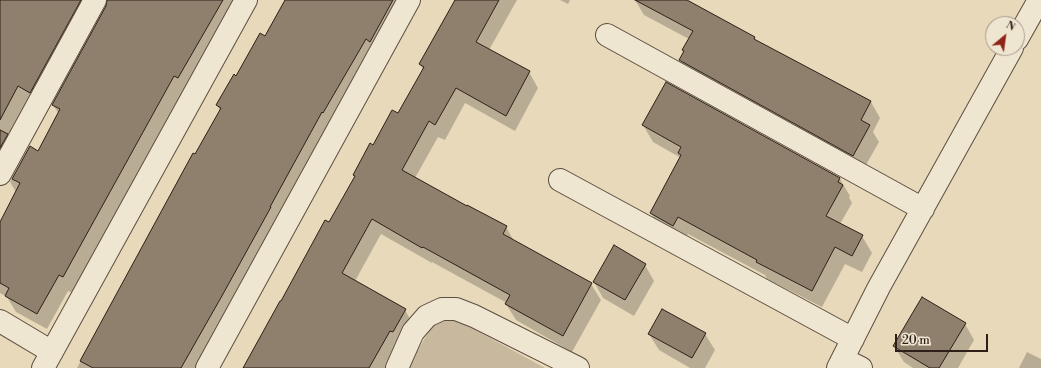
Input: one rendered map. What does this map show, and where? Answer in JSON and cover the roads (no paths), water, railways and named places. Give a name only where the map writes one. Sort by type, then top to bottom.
[{"type":"street","points":[[0,174],[95,0]]},
{"type":"street","points":[[0,321],[48,360],[246,0]]},
{"type":"street","points":[[207,368],[409,0]]},
{"type":"street","points":[[1025,24],[1038,0]]},
{"type":"street","points":[[607,35],[923,209]]},
{"type":"street","points":[[848,365],[853,339],[879,287],[1008,56]]},
{"type":"street","points":[[560,180],[853,339]]},
{"type":"street","points":[[397,368],[413,332],[427,316],[442,309],[456,309],[474,316],[578,368]]}]
